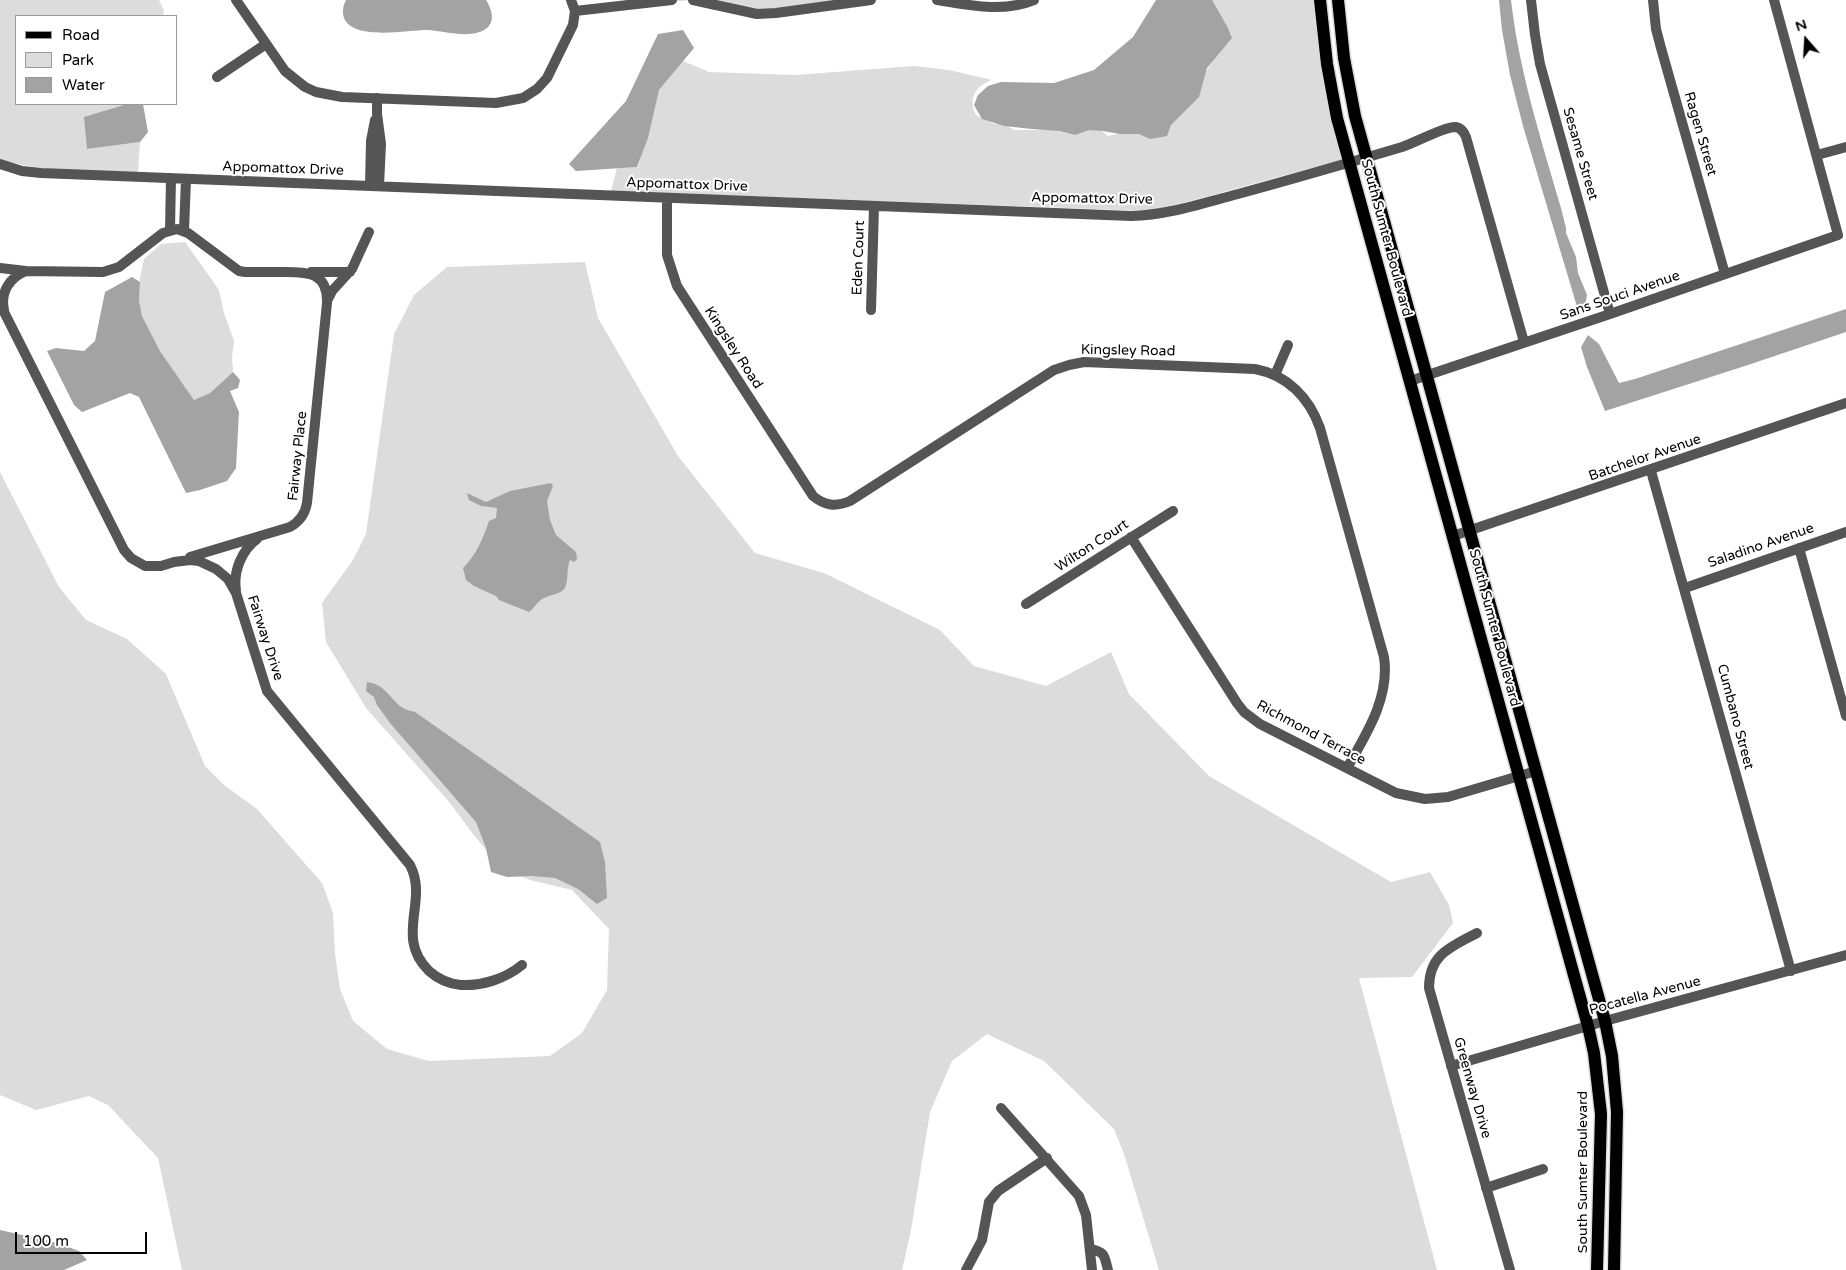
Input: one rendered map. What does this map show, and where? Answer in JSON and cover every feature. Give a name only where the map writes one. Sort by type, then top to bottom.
[{"type":"main road","name":"South Sumter Boulevard","points":[[1320,0],[1330,84],[1350,163],[1588,1026],[1597,1076],[1600,1114],[1597,1270]]},
{"type":"main road","name":"South Sumter Boulevard","points":[[1338,0],[1342,50],[1349,90],[1605,1021],[1612,1056],[1617,1112],[1614,1270]]},
{"type":"street","points":[[236,0],[285,71],[305,87],[329,95],[496,103],[523,98],[537,89],[551,73],[573,25],[575,11],[571,0]]},
{"type":"street","points":[[575,11],[672,0]]},
{"type":"street","points":[[693,0],[757,14],[871,0]]},
{"type":"street","points":[[937,0],[989,7],[1010,6],[1034,0]]},
{"type":"street","name":"Sesame Street","points":[[1531,0],[1540,64],[1610,314]]},
{"type":"street","name":"Ragen Street","points":[[1652,0],[1661,48],[1725,274]]},
{"type":"street","points":[[1774,0],[1817,155],[1846,147]]},
{"type":"street","points":[[217,77],[266,44]]},
{"type":"street","points":[[374,186],[371,141],[377,114],[377,98]]},
{"type":"street","name":"Appomattox Drive","points":[[0,164],[22,171],[41,173],[874,207],[1149,216],[1350,163],[1411,144],[1453,127],[1464,132],[1524,342]]},
{"type":"street","name":"Sans Souci Avenue","points":[[1410,381],[1838,235],[1817,155]]},
{"type":"street","points":[[170,230],[171,178]]},
{"type":"street","points":[[184,230],[186,179]]},
{"type":"street","name":"Kingsley Road","points":[[667,198],[667,255],[677,286],[813,496],[826,504],[842,504],[850,500],[1054,370],[1069,365],[1084,362],[1245,368],[1275,374],[1291,385],[1304,397],[1317,419],[1384,657],[1385,678],[1381,700],[1347,768]]},
{"type":"street","name":"Eden Court","points":[[871,310],[874,207]]},
{"type":"street","points":[[0,268],[26,271],[112,271],[163,233],[170,230],[184,230],[239,271],[350,272]]},
{"type":"street","points":[[328,303],[332,291],[356,263],[369,232]]},
{"type":"street","points":[[2,309],[2,299],[6,288],[14,278],[26,271]]},
{"type":"street","name":"Fairway Place","points":[[174,562],[290,527],[296,523],[306,509],[328,303],[327,290],[322,282],[316,276],[305,272]]},
{"type":"street","name":"Fairway Drive","points":[[2,309],[124,550],[131,558],[145,566],[161,566],[190,560],[208,564],[228,578],[236,593],[267,690],[410,865],[413,871],[416,890],[412,940],[417,956],[422,963],[440,978],[463,985],[480,984],[497,979],[509,974],[522,964]]},
{"type":"street","points":[[1275,374],[1288,345]]},
{"type":"street","name":"Batchelor Avenue","points":[[1453,536],[1651,471],[1846,403]]},
{"type":"street","name":"Cumbano Street","points":[[1651,471],[1791,971]]},
{"type":"street","name":"Wilton Court","points":[[1026,604],[1173,511]]},
{"type":"street","name":"Saladino Avenue","points":[[1685,588],[1846,532]]},
{"type":"street","points":[[236,593],[236,574],[244,553],[253,542],[270,533]]},
{"type":"street","name":"Richmond Terrace","points":[[1131,537],[1244,712],[1260,724],[1396,793],[1425,799],[1448,797],[1536,771]]},
{"type":"street","points":[[1799,548],[1846,716]]},
{"type":"street","name":"Greenway Drive","points":[[1477,933],[1438,957],[1431,970],[1429,979],[1430,993],[1510,1270]]},
{"type":"street","name":"Pocatella Avenue","points":[[1451,1066],[1605,1021],[1846,955]]},
{"type":"street","points":[[1002,1108],[1079,1196],[1086,1215],[1092,1270]]},
{"type":"street","points":[[966,1270],[982,1240],[989,1202],[992,1197],[1047,1158]]},
{"type":"street","points":[[1486,1188],[1543,1169]]},
{"type":"street","points":[[1090,1249],[1102,1252],[1108,1270]]},
{"type":"green space","points":[[0,0],[159,0],[164,11],[163,15],[15,15],[15,105],[124,105],[85,117],[87,149],[140,142],[138,172],[50,169],[0,159]]},
{"type":"green space","points":[[626,0],[694,0],[626,5]]},
{"type":"green space","points":[[694,0],[843,0],[765,13]]},
{"type":"green space","points":[[1209,0],[1316,0],[1344,159],[1148,211],[611,191],[617,168],[638,167],[659,90],[683,61],[709,72],[795,75],[914,66],[949,70],[992,80],[977,89],[973,98],[973,104],[976,115],[994,124],[1004,124],[1014,130],[1053,130],[1074,135],[1096,126],[1108,136],[1134,130],[1205,73],[1225,42]]},
{"type":"green space","points":[[185,242],[219,290],[224,313],[234,341],[233,372],[210,393],[194,400],[160,351],[142,316],[139,300],[140,277],[144,259],[161,244]]},
{"type":"green space","points":[[585,262],[598,318],[678,456],[755,553],[824,573],[940,630],[974,666],[1046,686],[1111,652],[1129,694],[1209,776],[1391,882],[1430,872],[1449,905],[1453,923],[1412,977],[1359,978],[1437,1270],[1159,1270],[1124,1154],[1114,1129],[1044,1061],[987,1034],[952,1061],[930,1112],[911,1230],[902,1270],[182,1270],[158,1158],[108,1105],[89,1096],[36,1110],[0,1095],[0,472],[59,587],[86,620],[127,639],[166,674],[205,766],[224,785],[257,809],[322,883],[333,913],[335,953],[340,989],[353,1021],[387,1049],[429,1061],[550,1056],[582,1033],[607,990],[609,929],[572,890],[530,880],[501,868],[450,803],[366,708],[326,642],[322,603],[353,560],[366,534],[394,334],[414,295],[447,267]]},
{"type":"water","points":[[346,0],[486,0],[491,10],[492,18],[487,28],[474,34],[427,30],[369,32],[358,30],[349,25],[343,13]]},
{"type":"water","points":[[1156,0],[1212,0],[1232,38],[1207,68],[1199,97],[1171,125],[1167,136],[1150,139],[1139,134],[1120,134],[1089,130],[1075,135],[1059,131],[1004,126],[982,119],[974,105],[978,95],[988,86],[1001,82],[1054,83],[1094,70],[1133,37]]},
{"type":"water","points":[[1499,0],[1511,0],[1519,53],[1531,105],[1561,208],[1566,233],[1576,257],[1578,273],[1587,295],[1585,306],[1578,310],[1523,126],[1510,75]]},
{"type":"water","points":[[683,30],[694,48],[659,90],[648,138],[637,167],[576,171],[569,164],[626,101],[658,34]]},
{"type":"water","points":[[124,105],[143,105],[148,132],[140,142],[87,149],[84,117]]},
{"type":"water","points":[[132,277],[140,282],[139,300],[142,316],[160,351],[194,400],[210,393],[233,372],[240,380],[238,388],[230,391],[239,412],[236,468],[227,481],[186,493],[139,397],[130,393],[82,412],[74,405],[47,351],[56,348],[84,351],[95,341],[105,292]]},
{"type":"water","points":[[1846,309],[1846,332],[1605,411],[1581,347],[1588,335],[1599,344],[1619,383]]},
{"type":"water","points":[[551,483],[553,486],[547,501],[550,520],[556,535],[576,552],[577,559],[574,562],[570,560],[565,588],[542,599],[529,612],[499,600],[496,596],[474,586],[466,580],[463,568],[479,546],[489,521],[496,518],[497,508],[481,506],[469,500],[467,493],[486,502],[510,491]]},
{"type":"water","points":[[367,682],[379,686],[403,708],[415,712],[600,842],[605,862],[607,898],[597,904],[578,889],[555,878],[532,876],[507,877],[491,872],[486,848],[476,822],[390,723],[377,705],[374,697],[366,691]]},
{"type":"water","points":[[0,1230],[54,1242],[79,1251],[87,1260],[64,1270],[0,1270]]}]
